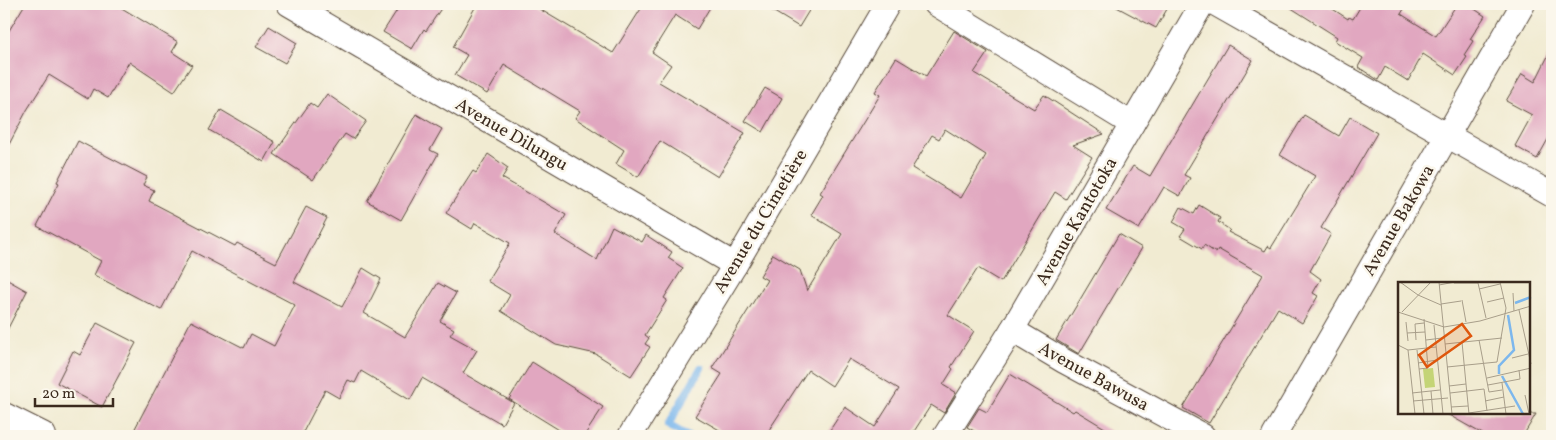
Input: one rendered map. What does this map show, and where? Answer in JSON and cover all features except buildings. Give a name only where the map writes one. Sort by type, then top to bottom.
[{"type":"main road","points":[[4,418],[42,436]]},
{"type":"street","name":"Avenue Dilungu","points":[[289,4],[316,10],[735,264]]},
{"type":"street","name":"Avenue du Cimetière","points":[[630,436],[735,264],[888,4]]},
{"type":"street","points":[[936,4],[1132,124]]},
{"type":"street","name":"Avenue Kantotoka","points":[[945,436],[1012,330],[1202,4]]},
{"type":"street","points":[[1216,4],[1552,195]]},
{"type":"street","name":"Avenue Bakowa","points":[[1274,436],[1523,4]]},
{"type":"street","name":"Avenue Bawusa","points":[[1012,330],[1064,361],[1203,436]]},
{"type":"waterway","points":[[687,436],[668,425],[701,368]]}]
